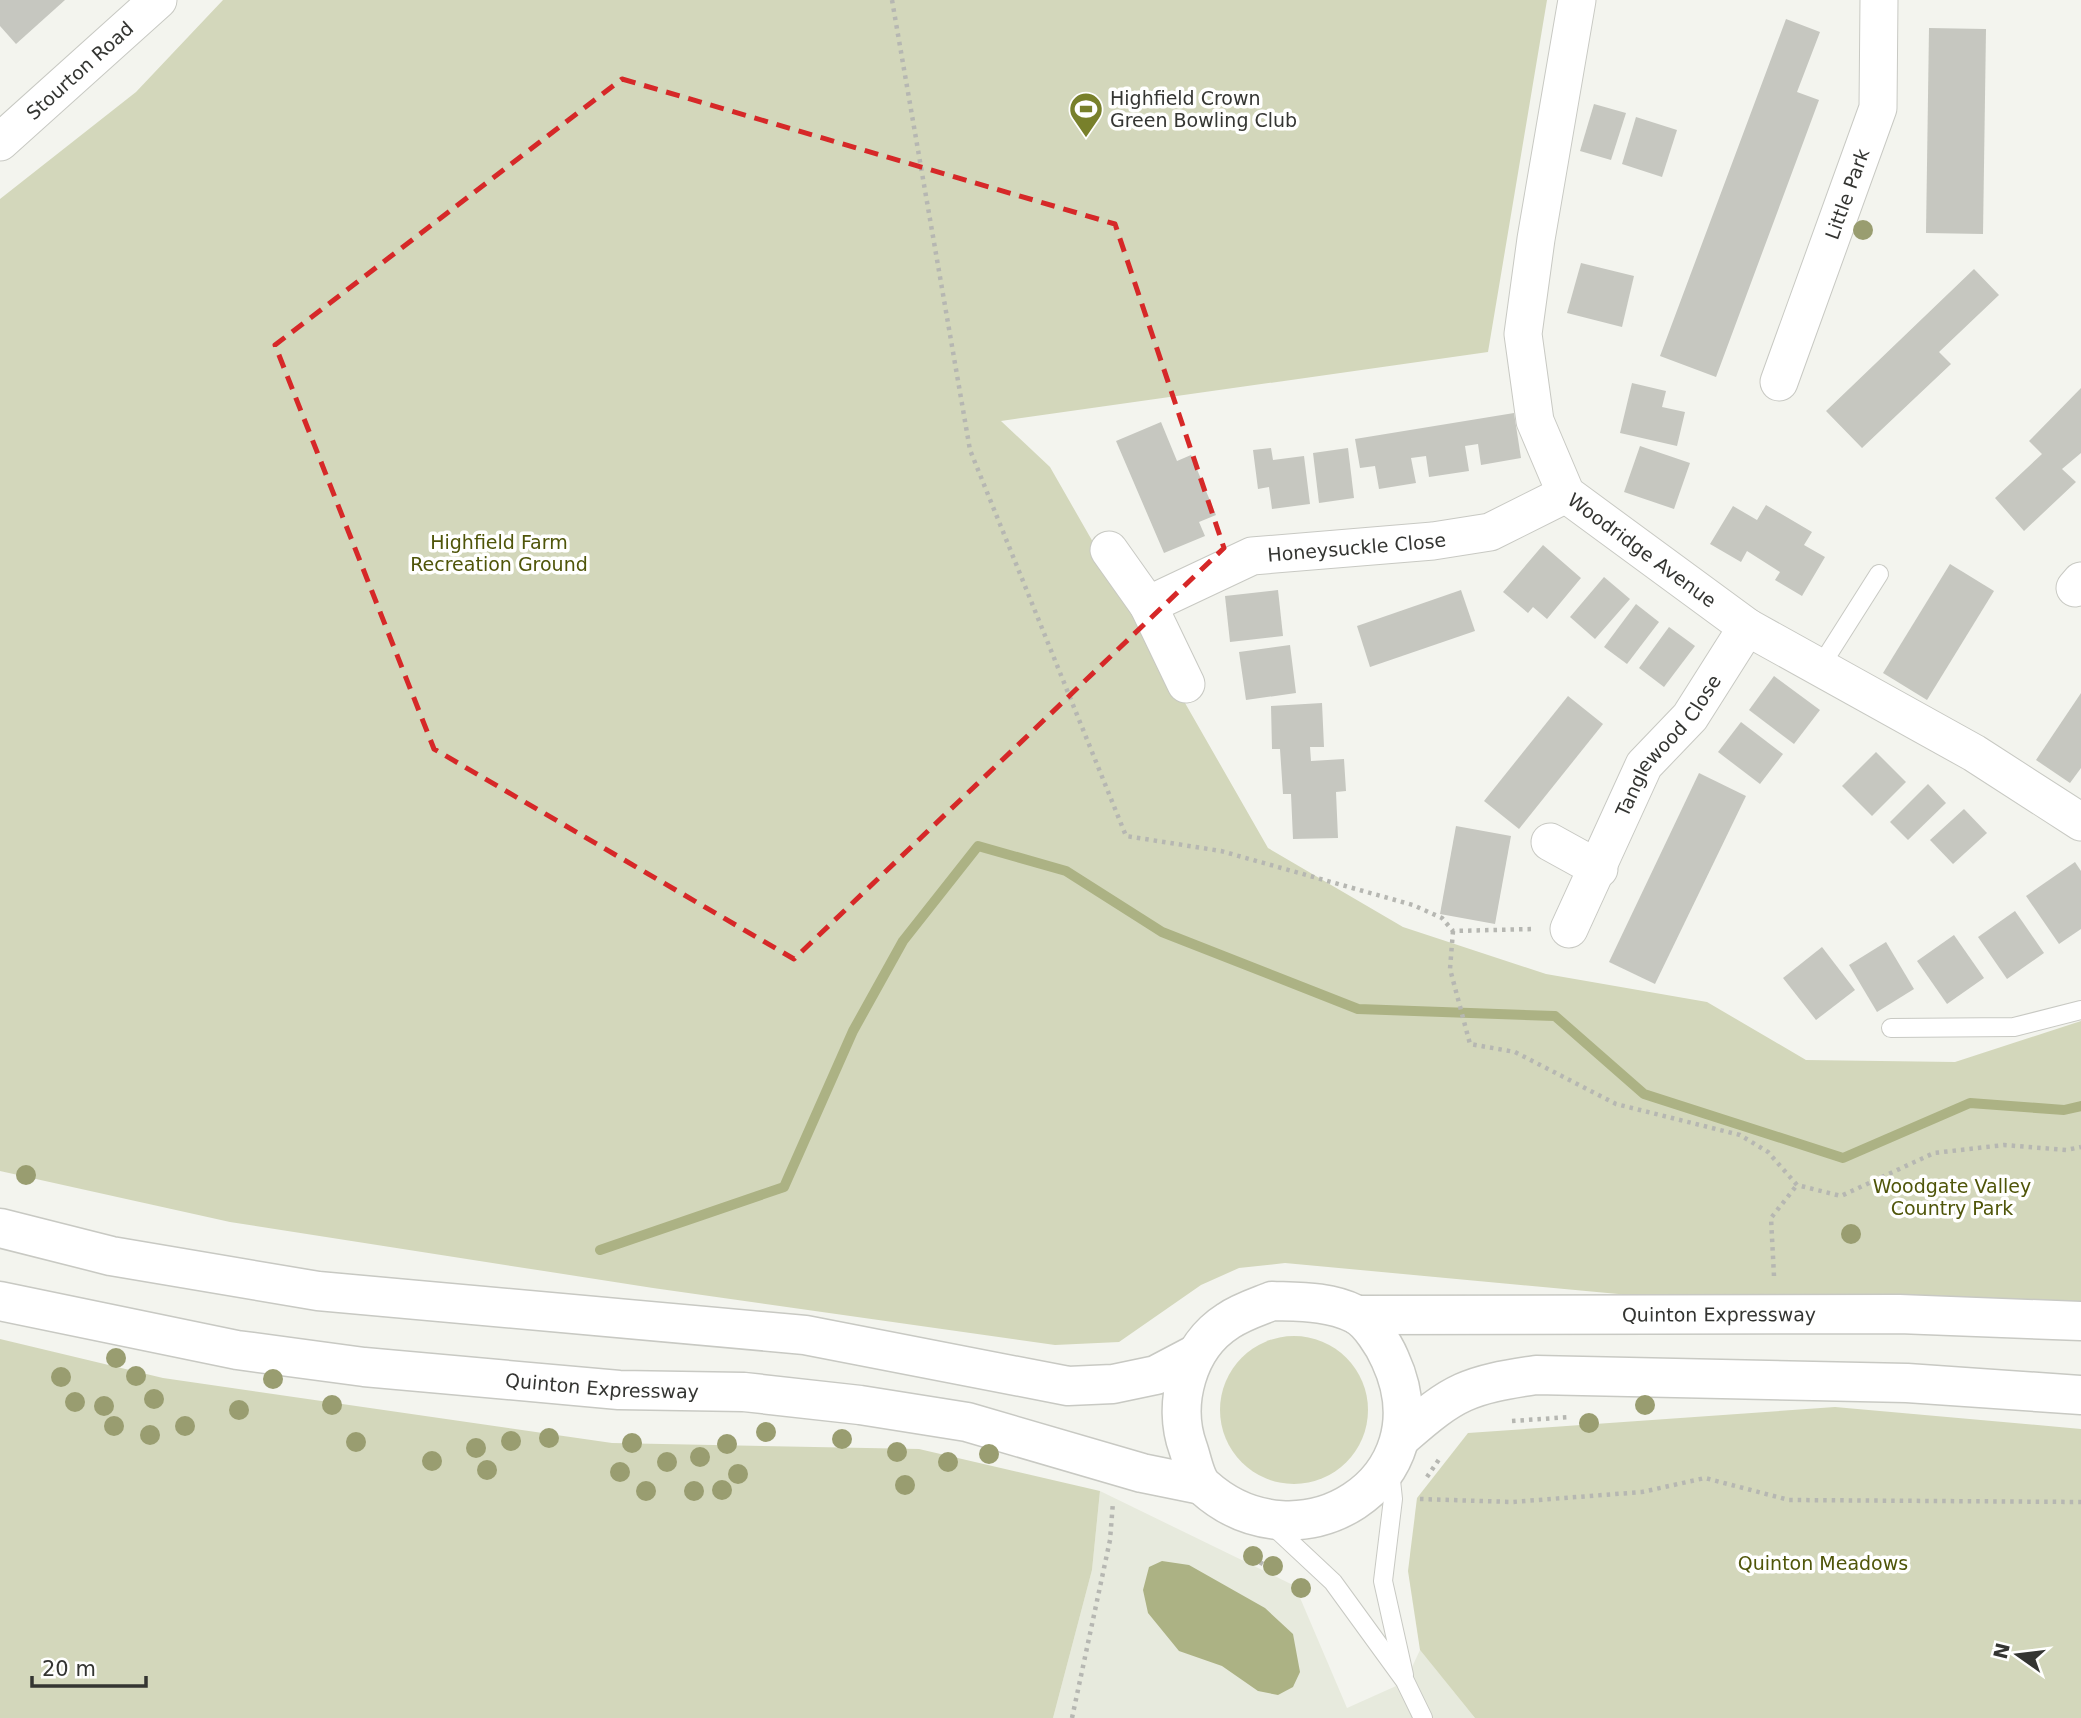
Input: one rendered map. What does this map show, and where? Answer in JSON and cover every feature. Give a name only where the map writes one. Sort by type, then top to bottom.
[{"type":"highway","points":[[0,1228],[111,1256],[318,1291],[805,1335],[1068,1386],[1113,1384],[1156,1375],[1194,1355],[1227,1321],[1272,1301],[1323,1303],[1357,1315],[1384,1347],[1401,1383],[1396,1450]]},
{"type":"highway","name":"Quinton Expressway","points":[[0,1301],[237,1350],[364,1367],[619,1390],[744,1392],[860,1405],[967,1422],[1142,1474],[1201,1485]]},
{"type":"highway","name":"Quinton Expressway","points":[[1357,1315],[1899,1314],[2081,1321]]},
{"type":"highway","points":[[1194,1355],[1182,1399],[1185,1441],[1201,1485],[1225,1503],[1267,1520],[1318,1519],[1351,1503],[1378,1482],[1396,1450],[1438,1405],[1461,1391],[1489,1382],[1536,1375],[1907,1383],[2081,1395]]},
{"type":"street","name":"Stourton Road","points":[[0,142],[158,0]]},
{"type":"street","name":"Woodridge Avenue","points":[[1577,0],[1536,239],[1523,334],[1535,421],[1566,494],[1748,627],[1974,753],[2081,822]]},
{"type":"street","name":"Little Park","points":[[1779,382],[1878,108],[1878,0]]},
{"type":"street","name":"Honeysuckle Close","points":[[1148,605],[1252,556],[1433,541],[1490,532],[1566,494]]},
{"type":"street","points":[[1109,550],[1148,605],[1186,684]]},
{"type":"street","name":"Tanglewood Close","points":[[1569,929],[1599,869],[1644,765],[1690,717],[1748,627]]},
{"type":"street","points":[[1550,842],[1599,869]]},
{"type":"lane","points":[[1820,667],[1879,574]]},
{"type":"lane","points":[[1891,1028],[2014,1027],[2081,1010]]},
{"type":"lane","points":[[1396,1450],[1383,1581],[1405,1681]]},
{"type":"lane","points":[[1267,1520],[1322,1570],[1405,1681],[1423,1718]]},
{"type":"path","points":[[892,0],[970,450],[1126,836],[1221,851],[1413,905],[1442,918],[1453,931],[1450,968],[1471,1044],[1514,1052],[1616,1104],[1740,1135],[1768,1152],[1797,1185],[1841,1196],[1934,1153],[2004,1145],[2066,1150],[2081,1147]]},
{"type":"path","points":[[1453,931],[1569,929]]},
{"type":"path","points":[[1775,1283],[1771,1218],[1797,1185]]},
{"type":"path","points":[[1507,1421],[1577,1417]]},
{"type":"path","points":[[1448,1449],[1412,1498],[1512,1502],[1642,1492],[1705,1478],[1789,1500],[2081,1502]]},
{"type":"path","points":[[1072,1718],[1110,1540],[1115,1477],[1142,1474]]},
{"type":"path","points":[[1243,1553],[1309,1587],[1322,1570]]},
{"type":"highlighted area","points":[[622,79],[1115,224],[1224,548],[794,959],[434,749],[275,345]]},
{"type":"shaded area","points":[[1100,1491],[1295,1586],[1347,1708],[1405,1682],[1420,1650],[1475,1718],[1053,1718],[1092,1570]]},
{"type":"shaded area","points":[[1162,1561],[1189,1565],[1265,1608],[1293,1634],[1300,1672],[1293,1687],[1278,1695],[1258,1691],[1222,1666],[1179,1651],[1148,1613],[1143,1590],[1149,1567]]},
{"type":"green space","name":"Highfield Farm Recreation Ground","points":[[223,0],[1547,0],[1488,352],[1001,421],[1050,467],[1268,848],[1403,927],[1546,974],[1707,1002],[1806,1060],[1955,1062],[2081,1021],[2081,1337],[1285,1263],[1239,1268],[1201,1285],[1119,1342],[1055,1345],[653,1288],[230,1222],[0,1171],[0,199],[136,92]]},
{"type":"green space","points":[[1294,1336],[1322,1342],[1335,1348],[1346,1358],[1356,1369],[1362,1382],[1368,1410],[1362,1438],[1356,1451],[1346,1462],[1335,1472],[1322,1478],[1294,1484],[1266,1478],[1253,1472],[1242,1462],[1232,1451],[1226,1438],[1220,1410],[1226,1382],[1232,1369],[1242,1358],[1253,1348],[1266,1342]]},
{"type":"green space","points":[[0,1339],[163,1378],[612,1443],[919,1449],[1100,1491],[1092,1570],[1053,1718],[0,1718]]},
{"type":"green space","name":"Quinton Meadows","points":[[1835,1407],[2081,1429],[2081,1718],[1475,1718],[1420,1650],[1408,1571],[1417,1498],[1468,1433]]},
{"type":"building","points":[[0,0],[65,0],[16,44],[0,26]]},
{"type":"building","points":[[1786,19],[1820,32],[1797,92],[1819,100],[1716,377],[1660,356]]},
{"type":"building","points":[[1929,28],[1986,29],[1983,234],[1926,233]]},
{"type":"building","points":[[1594,104],[1626,113],[1611,160],[1580,151]]},
{"type":"building","points":[[1636,117],[1677,130],[1662,177],[1622,164]]},
{"type":"building","points":[[1581,263],[1634,276],[1622,327],[1567,313]]},
{"type":"building","points":[[1974,269],[1999,295],[1939,352],[1951,364],[1862,448],[1826,411]]},
{"type":"building","points":[[1632,383],[1666,391],[1662,407],[1685,412],[1677,446],[1620,433]]},
{"type":"building","points":[[2081,388],[2081,453],[2062,469],[2076,482],[2024,531],[1995,498],[2042,454],[2029,441]]},
{"type":"building","points":[[1514,413],[1521,458],[1481,465],[1478,444],[1465,446],[1469,471],[1429,477],[1426,456],[1411,458],[1416,483],[1379,489],[1375,466],[1360,468],[1355,439]]},
{"type":"building","points":[[1161,422],[1177,461],[1191,455],[1216,515],[1199,522],[1205,536],[1164,553],[1116,441]]},
{"type":"building","points":[[1640,446],[1690,463],[1674,509],[1624,492]]},
{"type":"building","points":[[1271,448],[1273,460],[1304,456],[1310,504],[1272,509],[1269,487],[1258,489],[1253,450]]},
{"type":"building","points":[[1348,448],[1354,498],[1319,503],[1313,453]]},
{"type":"building","points":[[1766,505],[1812,532],[1804,545],[1825,557],[1802,596],[1775,580],[1780,572],[1747,551],[1741,562],[1710,544],[1733,506],[1757,520]]},
{"type":"building","points":[[1543,545],[1581,578],[1547,619],[1533,607],[1528,613],[1503,592]]},
{"type":"building","points":[[1950,564],[1994,591],[1927,700],[1883,673]]},
{"type":"building","points":[[1604,577],[1630,599],[1595,639],[1570,617]]},
{"type":"building","points":[[1278,590],[1283,636],[1230,642],[1225,596]]},
{"type":"building","points":[[1461,590],[1475,631],[1370,667],[1357,626]]},
{"type":"building","points":[[1636,604],[1659,622],[1627,664],[1604,647]]},
{"type":"building","points":[[1669,627],[1695,646],[1664,687],[1639,668]]},
{"type":"building","points":[[1290,645],[1296,693],[1246,700],[1239,652]]},
{"type":"building","points":[[1774,676],[1820,710],[1794,744],[1749,710]]},
{"type":"building","points":[[2081,693],[2081,768],[2070,783],[2036,760]]},
{"type":"building","points":[[1568,696],[1603,724],[1519,829],[1484,801]]},
{"type":"building","points":[[1322,703],[1324,747],[1310,747],[1311,761],[1344,759],[1346,791],[1336,792],[1338,838],[1293,839],[1291,794],[1283,794],[1280,749],[1272,749],[1271,706]]},
{"type":"building","points":[[1741,722],[1783,754],[1760,784],[1718,752]]},
{"type":"building","points":[[1876,752],[1906,782],[1872,816],[1842,786]]},
{"type":"building","points":[[1699,773],[1746,796],[1655,984],[1609,962]]},
{"type":"building","points":[[1928,784],[1946,803],[1908,840],[1890,822]]},
{"type":"building","points":[[1964,809],[1987,833],[1953,864],[1930,840]]},
{"type":"building","points":[[1456,826],[1511,836],[1495,924],[1440,914]]},
{"type":"building","points":[[2075,862],[2081,871],[2081,929],[2059,944],[2026,896]]},
{"type":"building","points":[[2015,911],[2044,953],[2007,979],[1978,937]]},
{"type":"building","points":[[1954,935],[1984,978],[1947,1004],[1917,961]]},
{"type":"building","points":[[1886,942],[1914,989],[1877,1012],[1849,965]]},
{"type":"building","points":[[1822,947],[1855,990],[1816,1020],[1783,978]]},
{"type":"waterway","points":[[600,1250],[784,1187],[853,1031],[903,941],[978,846],[1066,871],[1162,932],[1358,1009],[1555,1016],[1644,1094],[1843,1158],[1970,1103],[2064,1110],[2081,1106]]},
{"type":"place","name":"Highfield Crown Green Bowling Club","points":[[1086,139]]},
{"type":"park label","name":"Woodgate Valley Country Park","points":[[1952,1197]]}]
